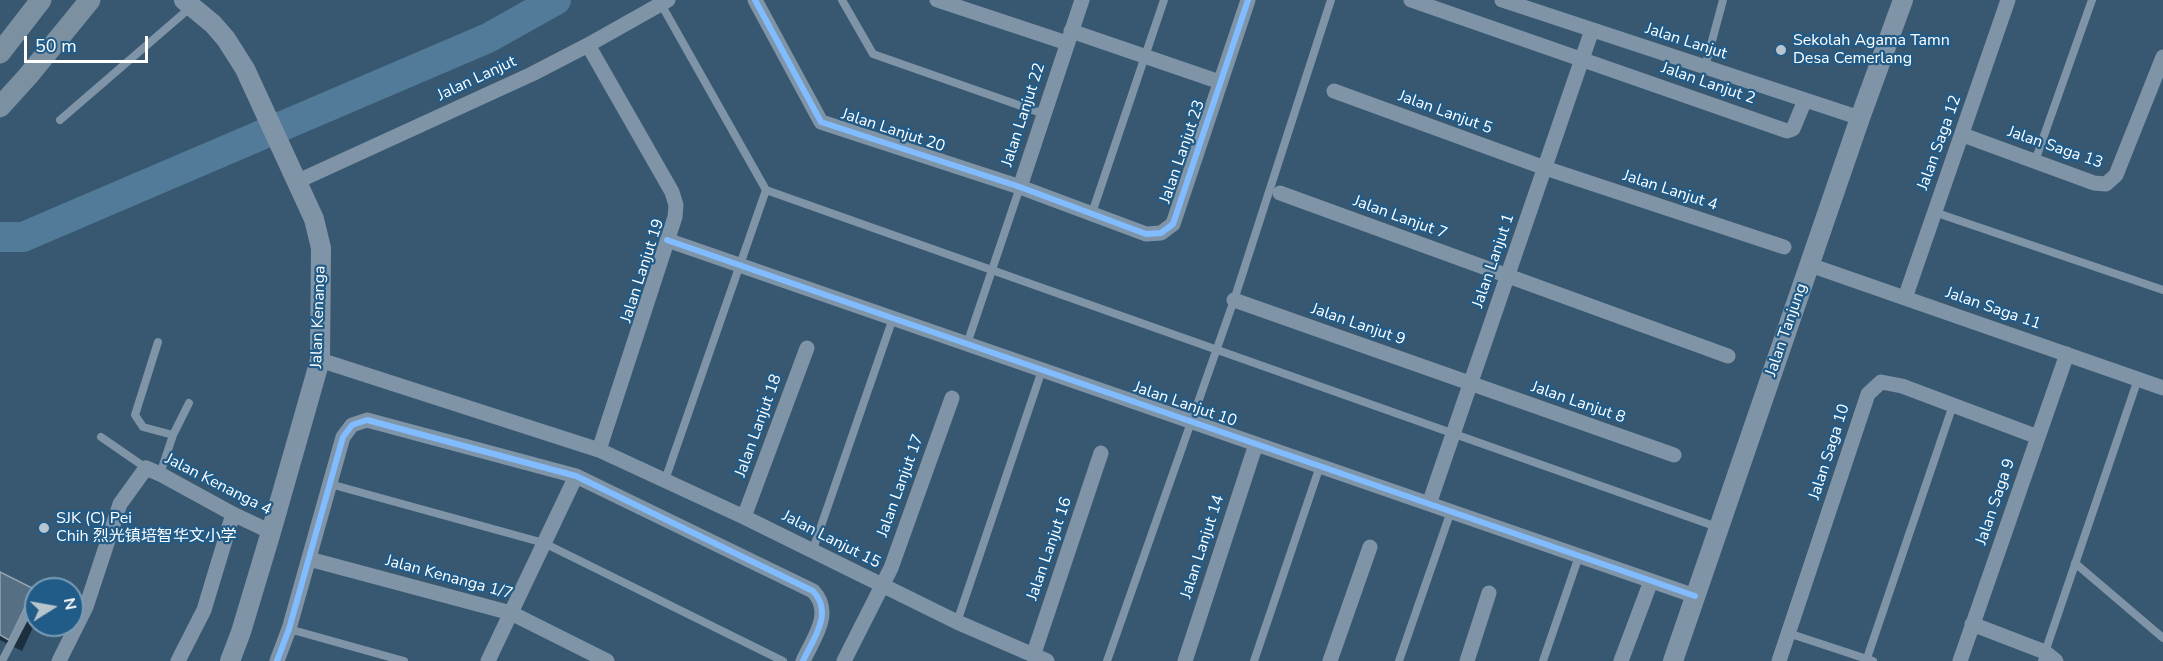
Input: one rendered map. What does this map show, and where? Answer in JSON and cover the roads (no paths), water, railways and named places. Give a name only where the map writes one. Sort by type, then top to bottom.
[{"type":"main road","points":[[0,53],[41,0]]},
{"type":"main road","points":[[0,107],[90,0]]},
{"type":"street","name":"Jalan Lanjut 20","points":[[755,0],[821,122],[1020,187]]},
{"type":"street","points":[[937,0],[1144,56],[1220,82]]},
{"type":"street","name":"Jalan Lanjut 22","points":[[1020,187],[1082,0]]},
{"type":"street","name":"Jalan Lanjut 23","points":[[1020,187],[1146,234],[1161,233],[1173,224],[1248,0]]},
{"type":"street","points":[[1411,0],[1582,58]]},
{"type":"street","name":"Jalan Lanjut","points":[[1502,0],[1860,118]]},
{"type":"street","name":"Jalan Tanjung","points":[[1673,661],[1860,118],[1903,0]]},
{"type":"street","name":"Jalan Saga 12","points":[[1905,298],[2008,0]]},
{"type":"street","name":"Jalan Lanjut","points":[[296,182],[532,74],[664,2]]},
{"type":"street","name":"Jalan Kenanga","points":[[188,3],[213,24],[226,39],[245,69],[314,219],[320,241],[320,360],[271,532],[230,661]]},
{"type":"street","name":"Jalan Lanjut 1","points":[[1429,504],[1592,30]]},
{"type":"street","name":"Jalan Lanjut 19","points":[[588,45],[672,192],[675,205],[675,217],[599,450]]},
{"type":"street","name":"Jalan Saga 13","points":[[1963,135],[2094,183],[2106,184],[2116,175],[2163,57]]},
{"type":"street","name":"Jalan Lanjut 2","points":[[1582,58],[1787,131],[1793,129],[1805,100]]},
{"type":"street","name":"Jalan Lanjut 5","points":[[1334,91],[1545,168]]},
{"type":"street","name":"Jalan Lanjut 4","points":[[1545,168],[1784,247]]},
{"type":"street","name":"Jalan Lanjut 7","points":[[1280,194],[1508,276]]},
{"type":"street","name":"Jalan Lanjut 10","points":[[667,240],[1695,596]]},
{"type":"street","name":"Jalan Saga 11","points":[[1810,265],[2163,388]]},
{"type":"street","points":[[1508,276],[1728,356]]},
{"type":"street","name":"Jalan Lanjut 9","points":[[1234,300],[1470,384]]},
{"type":"street","name":"Jalan Lanjut 18","points":[[744,517],[807,348]]},
{"type":"street","name":"Jalan Saga 9","points":[[1960,661],[2067,354]]},
{"type":"street","name":"Jalan Lanjut 15","points":[[320,360],[599,450],[744,517],[957,622],[1040,658]]},
{"type":"street","name":"Jalan Saga 10","points":[[1779,661],[1868,394],[1881,382],[1902,386],[2038,437]]},
{"type":"street","name":"Jalan Lanjut 8","points":[[1470,384],[1674,455]]},
{"type":"street","name":"Jalan Lanjut 17","points":[[844,661],[891,568],[952,398]]},
{"type":"street","points":[[277,661],[289,629],[343,437],[352,425],[367,420],[576,476],[813,591],[822,605],[822,618],[803,661]]},
{"type":"street","name":"Jalan Lanjut 14","points":[[1185,661],[1256,444]]},
{"type":"street","name":"Jalan Lanjut 16","points":[[1040,658],[1101,453]]},
{"type":"street","name":"Jalan Kenanga 4","points":[[59,661],[86,607],[120,504],[153,471],[271,532]]},
{"type":"street","points":[[488,661],[576,476]]},
{"type":"street","points":[[178,661],[204,610],[233,514]]},
{"type":"street","points":[[1330,661],[1370,547]]},
{"type":"street","name":"Jalan Kenanga 1/7","points":[[309,559],[511,613],[607,661]]},
{"type":"street","points":[[1621,661],[1651,581]]},
{"type":"street","points":[[1467,661],[1489,592]]},
{"type":"street","points":[[1972,624],[2048,658]]},
{"type":"lane","points":[[842,0],[873,54],[1044,114]]},
{"type":"lane","points":[[1092,213],[1164,0]]},
{"type":"lane","points":[[1107,661],[1234,300],[1331,0]]},
{"type":"lane","points":[[1705,68],[1723,0]]},
{"type":"lane","points":[[2035,161],[2092,0]]},
{"type":"lane","points":[[664,2],[766,190],[1718,527]]},
{"type":"lane","points":[[60,120],[188,3]]},
{"type":"lane","name":"Jalan Lanjut 22","points":[[968,344],[1020,187]]},
{"type":"lane","points":[[665,480],[766,190]]},
{"type":"lane","points":[[1934,212],[2163,290]]},
{"type":"lane","points":[[813,552],[892,318]]},
{"type":"lane","points":[[158,342],[135,416],[143,428],[173,435]]},
{"type":"lane","points":[[957,622],[1042,370]]},
{"type":"lane","points":[[2048,658],[2075,564],[2138,379]]},
{"type":"lane","points":[[101,437],[153,471],[189,403]]},
{"type":"lane","points":[[1788,633],[1869,660],[1953,405]]},
{"type":"lane","points":[[1254,661],[1320,466]]},
{"type":"lane","points":[[330,484],[544,543],[783,661]]},
{"type":"lane","points":[[1399,661],[1451,512]]},
{"type":"lane","points":[[1543,661],[1579,556]]},
{"type":"lane","points":[[2075,564],[2163,639]]},
{"type":"lane","points":[[3,661],[24,620]]},
{"type":"lane","points":[[289,629],[404,661]]},
{"type":"waterway","points":[[0,237],[23,237],[488,38],[556,0]]},
{"type":"place","name":"Sekolah Agama Tamn Desa Cemerlang","points":[[1781,50]]},
{"type":"place","name":"SJK (C) Pei Chih 烈光镇培智华文小学","points":[[44,528]]}]
